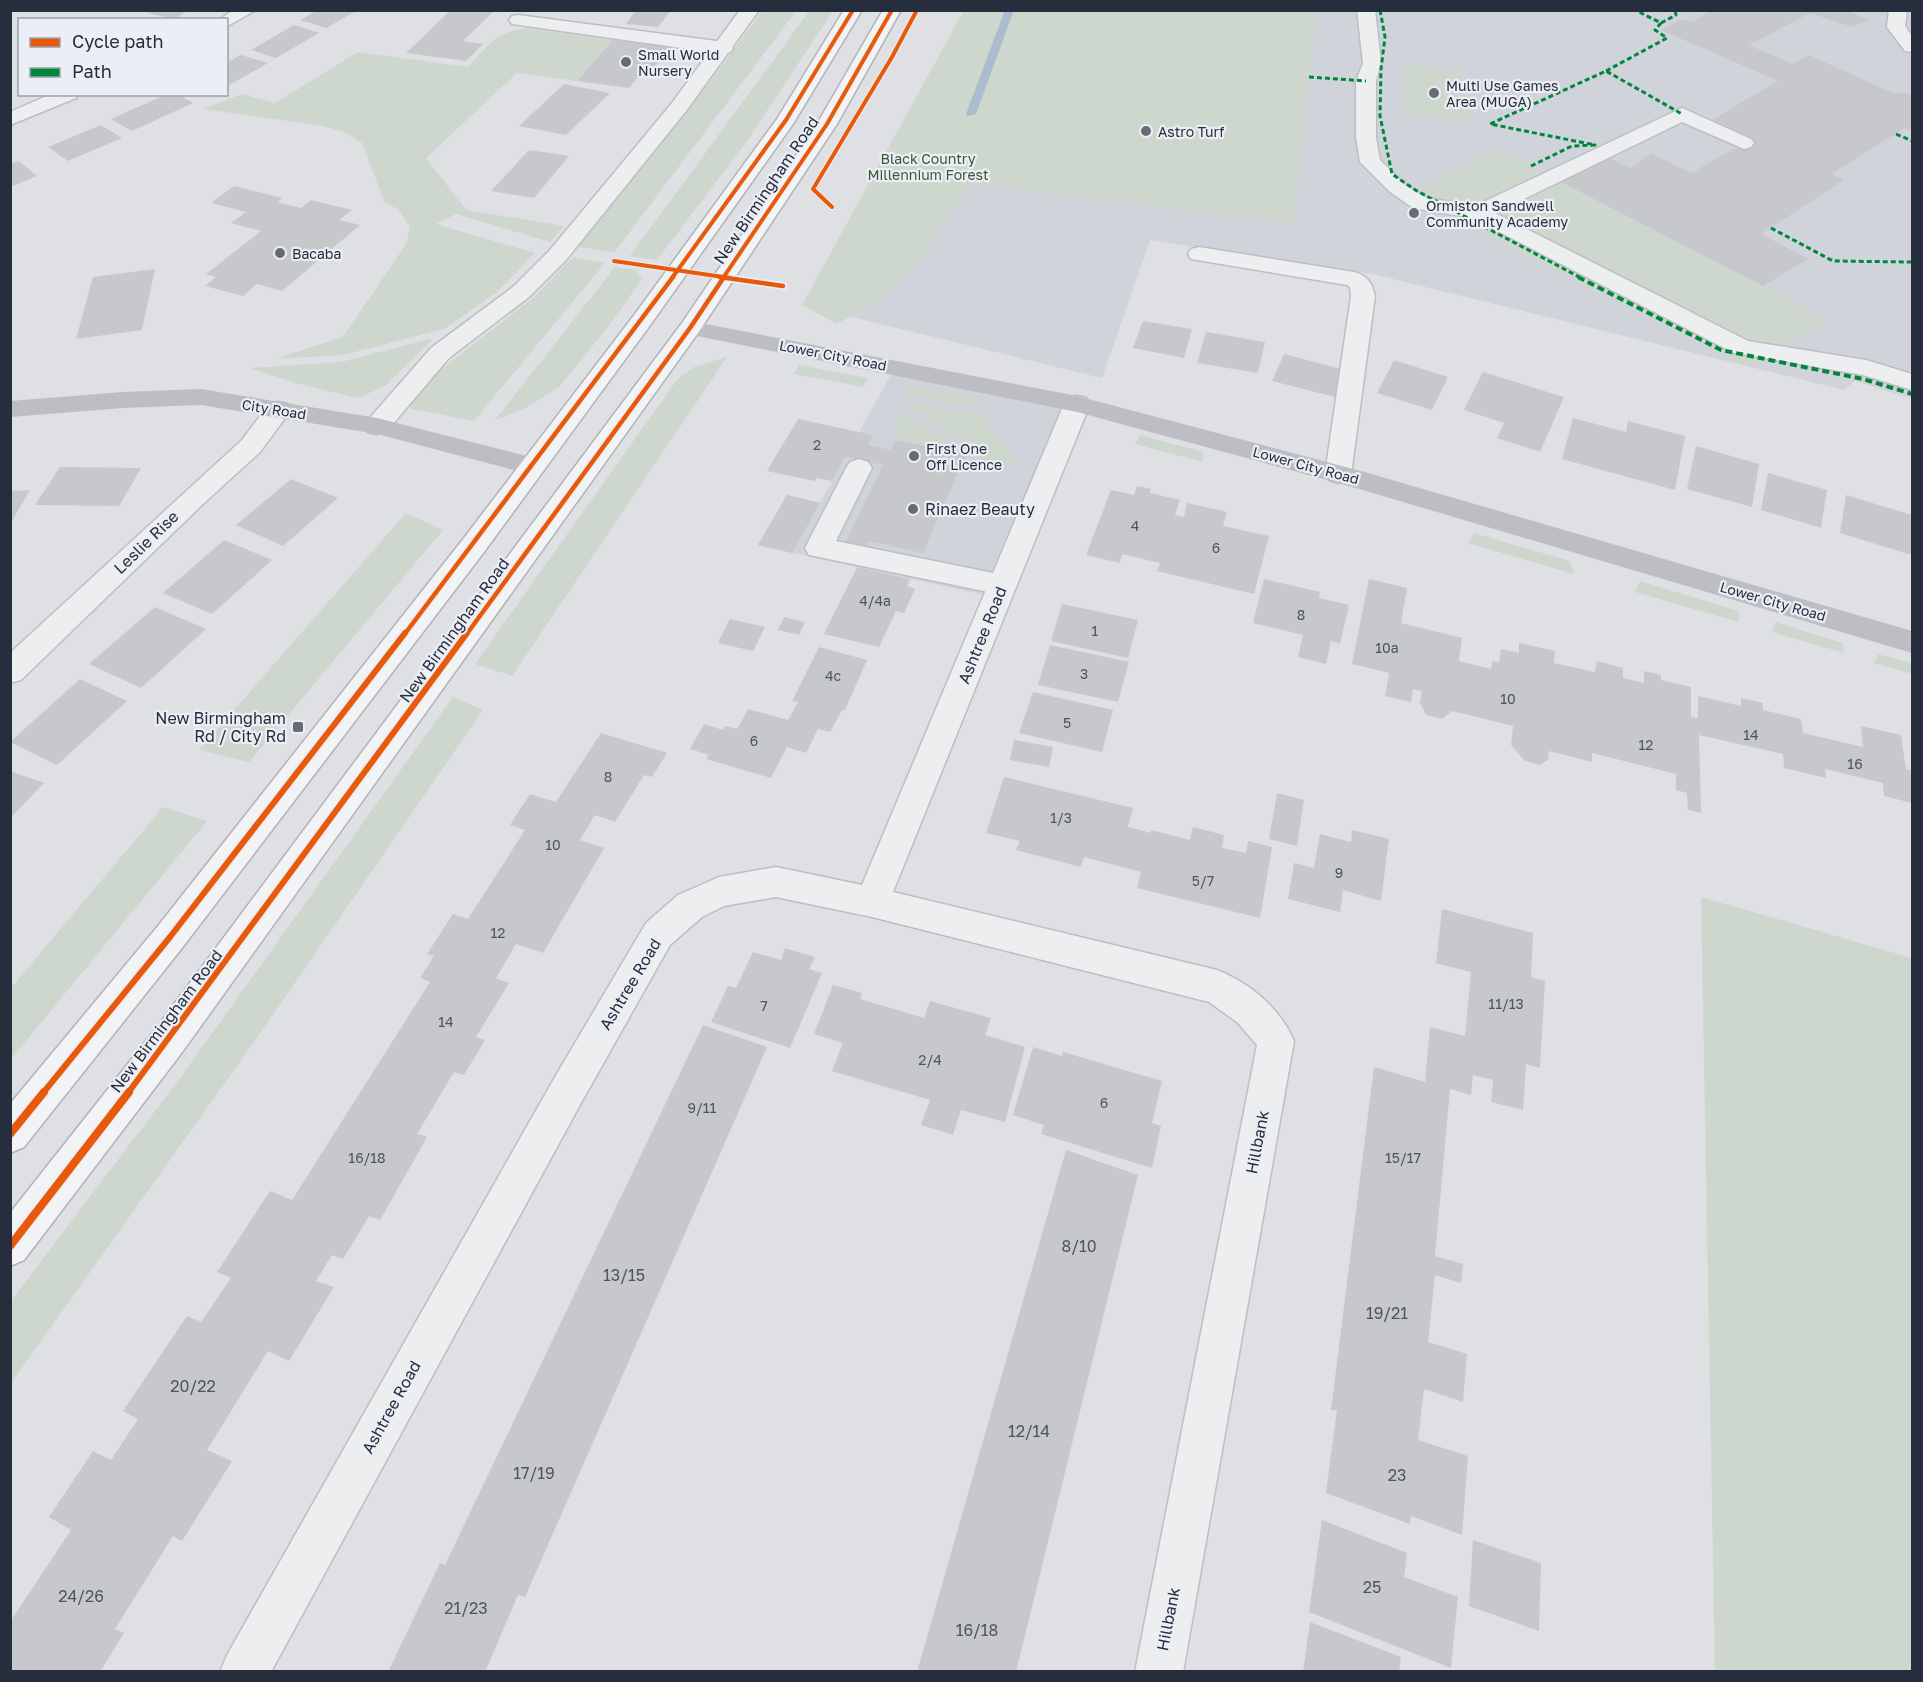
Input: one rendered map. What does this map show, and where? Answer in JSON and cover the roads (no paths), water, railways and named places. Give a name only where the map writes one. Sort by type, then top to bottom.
[{"type":"highway","name":"New Birmingham Road","points":[[10,1134],[192,908],[398,644],[643,319],[786,120],[853,10]]},
{"type":"highway","name":"New Birmingham Road","points":[[10,1246],[184,1020],[583,478],[690,328],[827,124],[892,10]]},
{"type":"highway","points":[[643,319],[690,328]]},
{"type":"highway","points":[[532,466],[583,478]]},
{"type":"street","points":[[228,21],[247,10]]},
{"type":"street","points":[[377,426],[440,353],[521,292],[558,255],[679,107],[750,10]]},
{"type":"street","points":[[1366,10],[1372,63],[1366,81],[1366,137],[1370,162],[1397,188],[1421,203],[1478,213],[1742,348],[1866,368],[1912,382]]},
{"type":"street","points":[[1898,10],[1896,27],[1912,47]]},
{"type":"street","points":[[518,20],[724,48]]},
{"type":"street","points":[[10,95],[19,116],[64,96]]},
{"type":"street","points":[[1478,213],[1682,114],[1744,143]]},
{"type":"street","points":[[1199,254],[1354,279],[1361,285],[1363,296],[1338,474]]},
{"type":"street","name":"Lower City Road","points":[[690,328],[1077,404],[1338,474],[1912,642]]},
{"type":"street","name":"City Road","points":[[10,409],[201,397],[377,426],[532,466]]},
{"type":"street","name":"Ashtree Road","points":[[243,1671],[568,1090],[658,934],[690,906],[718,892],[776,882],[872,902],[1077,404]]},
{"type":"street","name":"Leslie Rise","points":[[10,672],[251,446],[278,410]]},
{"type":"street","points":[[859,468],[819,548],[1003,585]]},
{"type":"street","name":"Hillbank","points":[[872,902],[1217,987],[1243,1002],[1262,1019],[1276,1041],[1159,1671]]},
{"type":"waterway","points":[[971,114],[1010,10]]},
{"type":"place","name":"Small World Nursery","points":[[626,62]]},
{"type":"place","name":"Multi Use Games Area (MUGA)","points":[[1434,93]]},
{"type":"place","name":"Astro Turf","points":[[1146,131]]},
{"type":"place","name":"Ormiston Sandwell Community Academy","points":[[1414,213]]},
{"type":"place","name":"Bacaba","points":[[280,253]]},
{"type":"place","name":"First One Off Licence","points":[[914,456]]},
{"type":"place","name":"Rinaez Beauty","points":[[913,509]]},
{"type":"place","name":"New Birmingham Rd / City Rd","points":[[298,727]]},
{"type":"park label","name":"Black Country Millennium Forest","points":[[928,166]]}]
